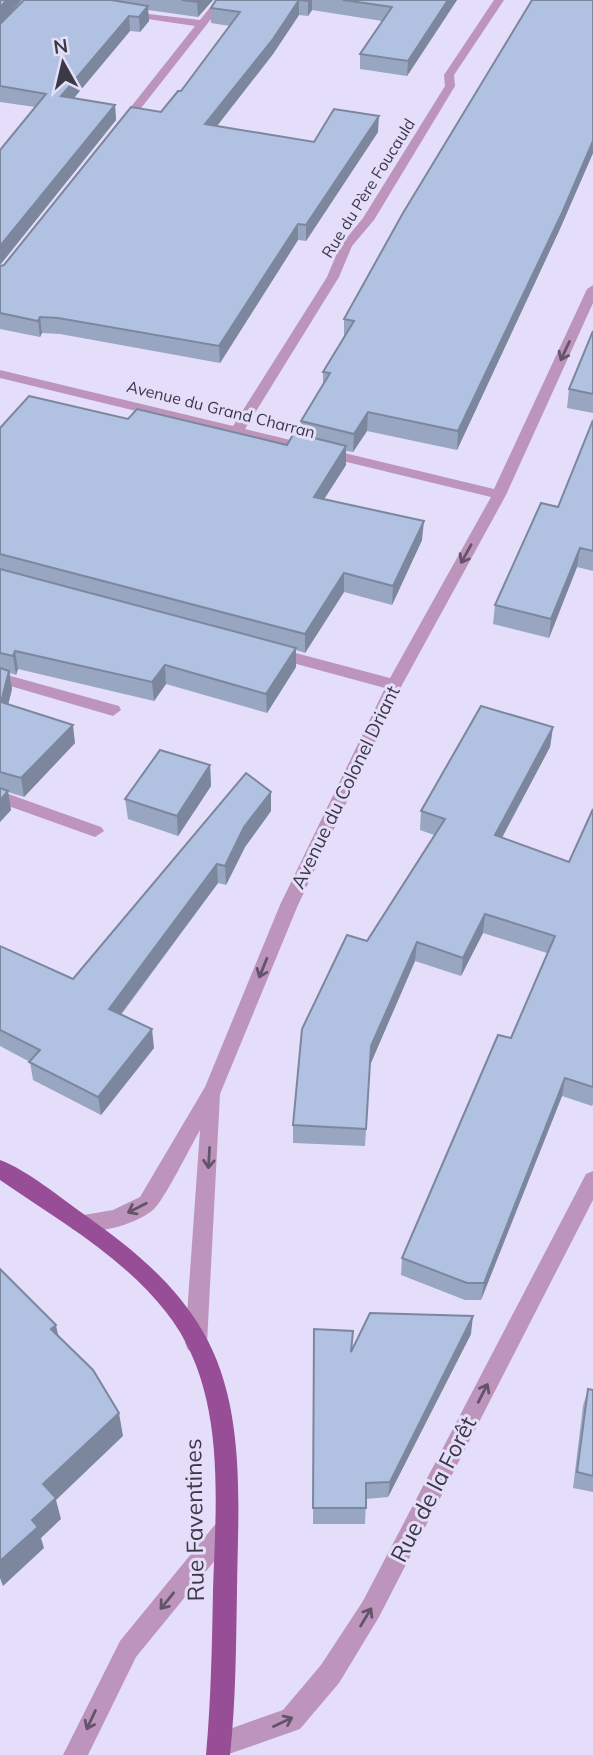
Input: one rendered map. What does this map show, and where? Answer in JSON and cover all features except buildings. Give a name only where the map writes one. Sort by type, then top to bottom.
[{"type":"main road","name":"Rue Faventines","points":[[0,1169],[79,1223],[150,1281],[176,1308],[207,1364],[218,1405],[226,1470],[219,1750]]},
{"type":"street","points":[[118,130],[221,0]]},
{"type":"street","name":"Rue du Père Foucauld","points":[[237,431],[333,277],[337,263],[359,227],[368,220],[450,86],[449,75],[477,33],[486,28],[499,0]]},
{"type":"street","points":[[116,12],[203,24]]},
{"type":"street","points":[[499,495],[593,289]]},
{"type":"street","name":"Avenue du Grand Charran","points":[[0,374],[499,495]]},
{"type":"street","name":"Avenue du Colonel Driant","points":[[79,1223],[115,1219],[148,1203],[213,1090],[289,905],[394,685],[499,495]]},
{"type":"street","points":[[254,647],[394,685]]},
{"type":"street","points":[[0,678],[113,710]]},
{"type":"street","points":[[0,797],[94,831]]},
{"type":"street","name":"Avenue du Colonel Driant","points":[[196,1343],[213,1090]]},
{"type":"street","name":"Rue de la Forêt","points":[[219,1750],[290,1720],[330,1674],[371,1609],[593,1180]]},
{"type":"street","points":[[75,1755],[128,1649],[226,1530]]}]
